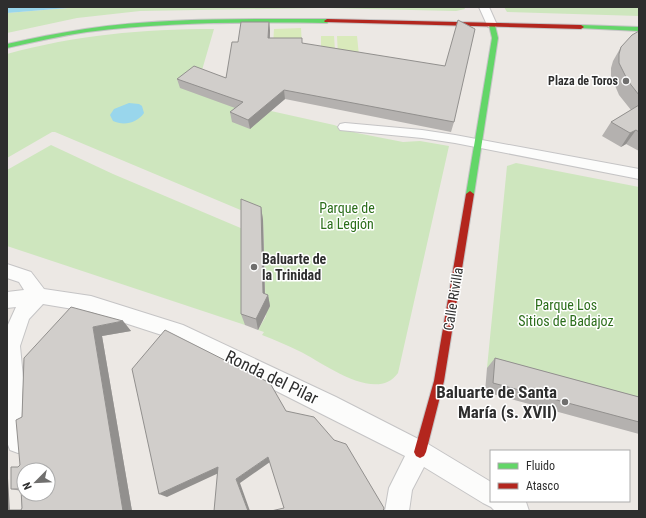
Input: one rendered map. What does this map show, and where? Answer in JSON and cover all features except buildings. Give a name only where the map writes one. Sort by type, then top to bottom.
[{"type":"main road","points":[[7,40],[70,26],[106,21],[204,15],[345,15],[639,29]]},
{"type":"main road","points":[[7,46],[77,30],[204,21],[639,23]]},
{"type":"main road","name":"Calle Rivilla","points":[[420,452],[439,381],[495,38],[491,22]]},
{"type":"street","points":[[484,7],[491,22]]},
{"type":"street","points":[[345,127],[422,134],[639,174]]},
{"type":"street","points":[[8,276],[25,277],[39,296],[20,314],[10,346],[20,462]]},
{"type":"street","name":"Ronda del Pilar","points":[[7,300],[39,296],[91,304],[176,331],[328,404],[420,452],[490,494]]},
{"type":"street","points":[[397,511],[401,488],[420,452]]},
{"type":"street","points":[[503,502],[517,511]]},
{"type":"green space","points":[[80,7],[464,7],[465,9],[456,11],[324,8],[140,11],[77,18],[7,33],[7,13]]},
{"type":"green space","points":[[504,7],[639,7],[639,16],[507,12]]},
{"type":"green space","points":[[301,28],[302,46],[273,46],[274,29]]},
{"type":"green space","name":"Parque de La Legión","points":[[214,29],[200,77],[226,101],[334,125],[357,133],[403,142],[420,141],[449,146],[398,373],[388,381],[377,384],[364,383],[350,378],[299,351],[262,335],[264,332],[258,330],[266,316],[262,219],[55,132],[52,132],[7,158],[7,54],[58,42],[109,34],[161,30]]},
{"type":"green space","points":[[321,36],[334,36],[335,50],[321,50]]},
{"type":"green space","points":[[337,36],[357,36],[359,56],[338,56]]},
{"type":"green space","points":[[51,145],[113,174],[243,229],[245,325],[7,246],[7,170]]},
{"type":"green space","name":"Parque Los Sitios de Badajoz","points":[[516,163],[639,187],[639,410],[487,368],[507,166]]},
{"type":"water","points":[[7,7],[80,7],[7,13]]},
{"type":"water","points":[[129,103],[139,104],[142,106],[144,113],[138,119],[130,123],[117,123],[113,121],[110,115],[114,109]]},
{"type":"traffic: fast","points":[[7,46],[46,37],[126,26],[206,21],[327,21]]},
{"type":"traffic: fast","points":[[470,194],[495,38],[492,25]]},
{"type":"traffic: fast","points":[[581,27],[639,29]]},
{"type":"traffic: jam","points":[[327,21],[581,27]]},
{"type":"traffic: jam","points":[[420,452],[439,381],[470,194]]},
{"type":"place","name":"Plaza de Toros","points":[[626,81]]},
{"type":"place","name":"Baluarte de la Trinidad","points":[[254,267]]},
{"type":"place","name":"Baluarte de Santa María (s. XVII)","points":[[565,402]]}]
